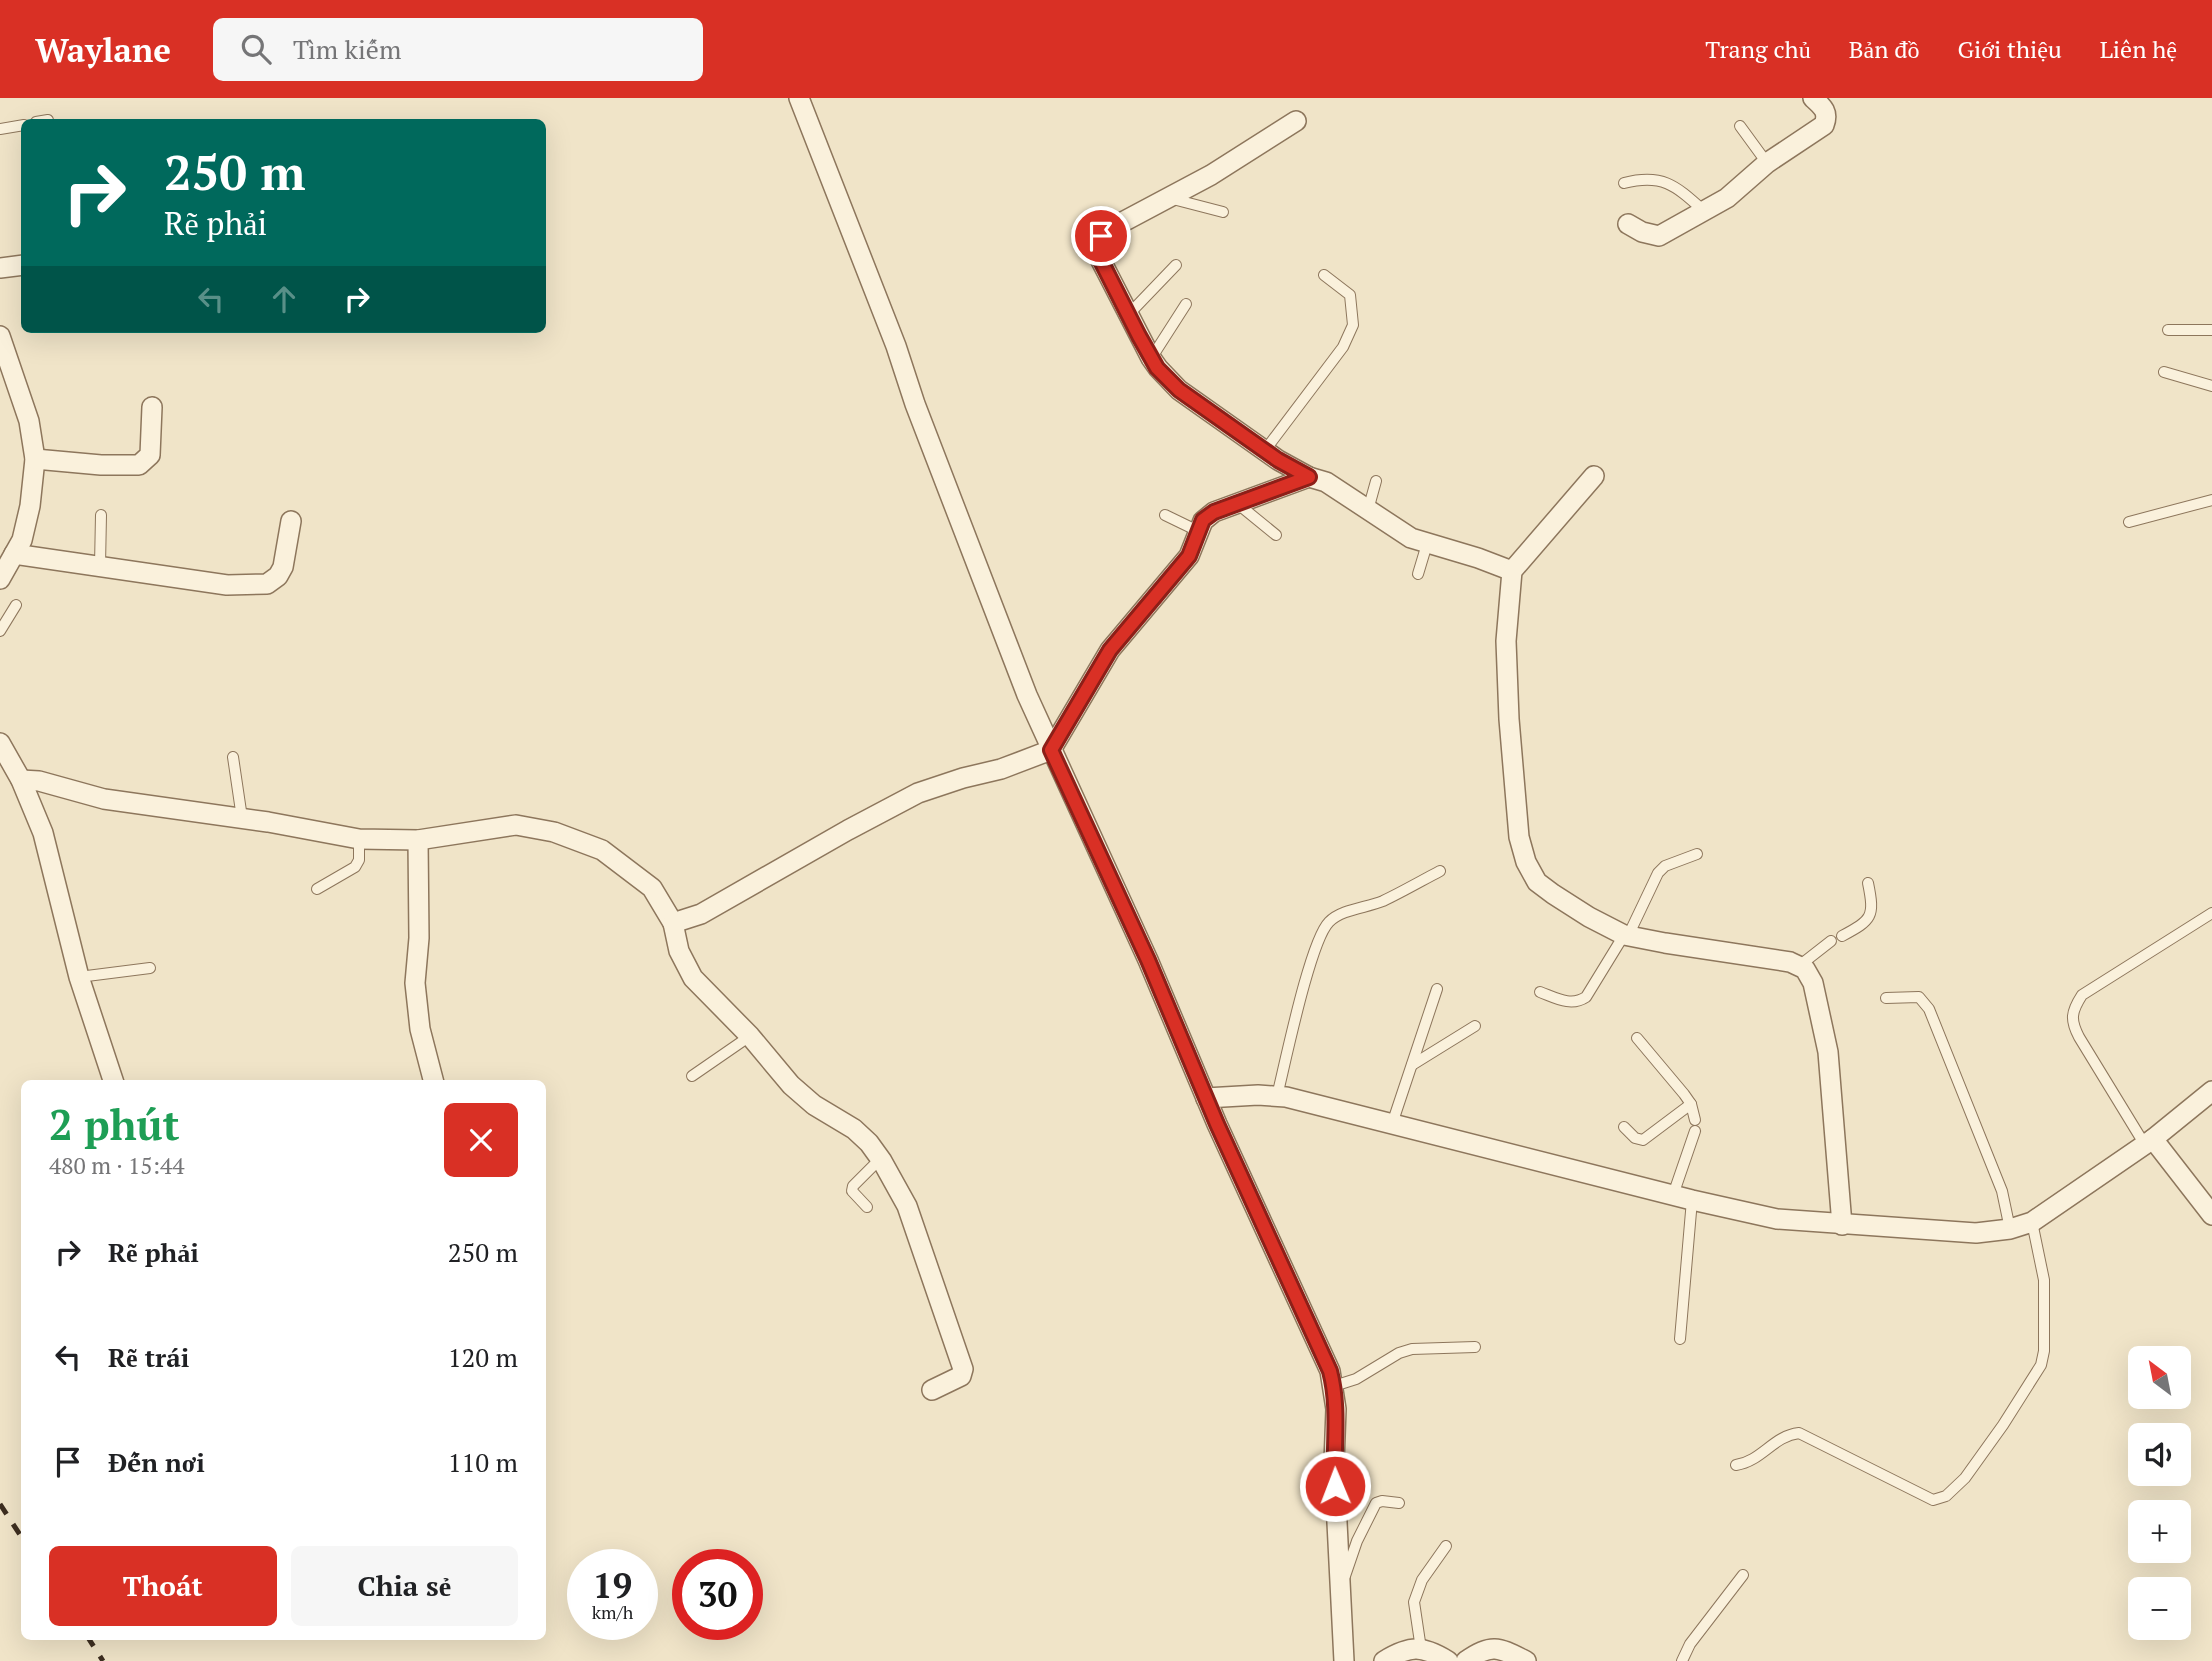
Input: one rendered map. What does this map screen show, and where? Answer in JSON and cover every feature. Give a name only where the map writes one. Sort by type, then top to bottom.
[{"type":"street","points":[[799,98],[897,346],[915,404],[950,497],[1051,750],[1148,960],[1206,1098],[1316,1339],[1334,1386],[1334,1463],[1344,1661]]},
{"type":"street","points":[[1628,224],[1642,232],[1659,236],[1727,198],[1767,163],[1824,125],[1827,117],[1824,108],[1813,98]]},
{"type":"street","points":[[1296,121],[1211,175],[1117,225],[1101,236],[1096,251],[1151,358],[1179,390],[1278,460],[1309,477],[1326,482],[1411,538],[1512,571]]},
{"type":"street","points":[[0,268],[21,265]]},
{"type":"street","points":[[0,335],[29,421],[35,458],[30,506],[22,540],[0,579]]},
{"type":"street","points":[[35,458],[139,466],[150,456],[152,407]]},
{"type":"street","points":[[1594,476],[1512,571],[1506,641],[1509,719],[1519,837],[1525,862],[1537,882],[1553,894],[1588,917],[1626,936],[1790,961],[1805,969],[1813,983],[1828,1052],[1842,1225]]},
{"type":"street","points":[[673,923],[701,914],[918,793],[1001,769],[1051,750],[1110,650],[1189,556],[1203,520],[1214,512],[1309,477]]},
{"type":"street","points":[[14,554],[227,585],[267,584],[278,576],[283,567],[291,520]]},
{"type":"street","points":[[0,743],[21,780],[43,833],[79,977],[113,1080]]},
{"type":"street","points":[[21,780],[39,781],[104,799],[242,818],[359,839],[418,840],[516,825],[554,832],[602,850],[652,888],[673,923],[679,951],[693,978],[750,1036],[791,1084],[814,1105],[854,1129],[880,1158],[907,1206],[963,1369],[961,1376],[932,1390]]},
{"type":"street","points":[[418,840],[419,938],[415,984],[420,1029],[433,1080]]},
{"type":"street","points":[[1206,1098],[1277,1096],[1777,1219],[1976,1233],[2010,1229],[2032,1222],[2149,1142],[2212,1091]]},
{"type":"street","points":[[2149,1142],[2208,1203]]},
{"type":"street","points":[[1384,1661],[1412,1648],[1427,1650],[1448,1661]]},
{"type":"street","points":[[1466,1661],[1480,1652],[1497,1648],[1526,1661]]},
{"type":"lane","points":[[0,129],[21,125]]},
{"type":"lane","points":[[1740,126],[1767,163]]},
{"type":"lane","points":[[1624,183],[1641,179],[1663,181],[1677,186],[1704,211]]},
{"type":"lane","points":[[1168,198],[1223,212]]},
{"type":"lane","points":[[1128,316],[1176,265]]},
{"type":"lane","points":[[1266,449],[1343,347],[1353,325],[1350,295],[1324,275]]},
{"type":"lane","points":[[1151,358],[1185,304]]},
{"type":"lane","points":[[2168,330],[2212,330]]},
{"type":"lane","points":[[2164,372],[2212,386]]},
{"type":"lane","points":[[1368,511],[1376,481]]},
{"type":"lane","points":[[2129,522],[2212,499]]},
{"type":"lane","points":[[1238,504],[1276,535]]},
{"type":"lane","points":[[100,565],[102,515]]},
{"type":"lane","points":[[1165,515],[1198,531]]},
{"type":"lane","points":[[1418,574],[1427,544]]},
{"type":"lane","points":[[0,631],[16,605]]},
{"type":"lane","points":[[233,757],[242,818]]},
{"type":"lane","points":[[317,889],[355,867],[359,860],[359,839]]},
{"type":"lane","points":[[1540,992],[1571,1003],[1586,996],[1626,936],[1658,873],[1665,866],[1697,855]]},
{"type":"lane","points":[[1277,1096],[1312,961],[1329,921],[1384,900],[1440,872]]},
{"type":"lane","points":[[1842,936],[1871,916],[1873,908],[1868,883]]},
{"type":"lane","points":[[2149,1142],[2079,1037],[2071,1022],[2073,1009],[2082,995],[2212,913]]},
{"type":"lane","points":[[1798,966],[1831,941]]},
{"type":"lane","points":[[79,977],[150,968]]},
{"type":"lane","points":[[1392,1124],[1437,989]]},
{"type":"lane","points":[[1886,998],[1919,997],[1929,1009],[2002,1191],[2010,1229]]},
{"type":"lane","points":[[1412,1065],[1475,1026]]},
{"type":"lane","points":[[692,1076],[750,1036]]},
{"type":"lane","points":[[1637,1038],[1690,1104],[1695,1125],[1682,1197],[1679,1339]]},
{"type":"lane","points":[[1624,1126],[1635,1138],[1643,1140],[1690,1104]]},
{"type":"lane","points":[[867,1207],[852,1191],[853,1186],[880,1158]]},
{"type":"lane","points":[[1735,1465],[1749,1463],[1782,1438],[1799,1433],[1933,1500],[1940,1499],[1954,1490],[2003,1426],[2041,1365],[2044,1351],[2044,1280],[2032,1222]]},
{"type":"lane","points":[[1334,1386],[1356,1379],[1399,1353],[1412,1349],[1475,1347]]},
{"type":"lane","points":[[1339,1589],[1357,1541],[1376,1503],[1399,1503]]},
{"type":"lane","points":[[1421,1649],[1414,1602],[1422,1580],[1446,1546]]},
{"type":"lane","points":[[1682,1661],[1690,1644],[1743,1575]]},
{"type":"railway","points":[[0,1504],[21,1536]]},
{"type":"railway","points":[[90,1640],[103,1661]]},
{"type":"route","points":[[1101,236],[1096,251],[1157,368],[1179,390],[1278,460],[1309,477],[1214,512],[1203,520],[1189,556],[1110,650],[1051,750],[1148,960],[1217,1124],[1330,1371],[1336,1409],[1335,1486]]}]
